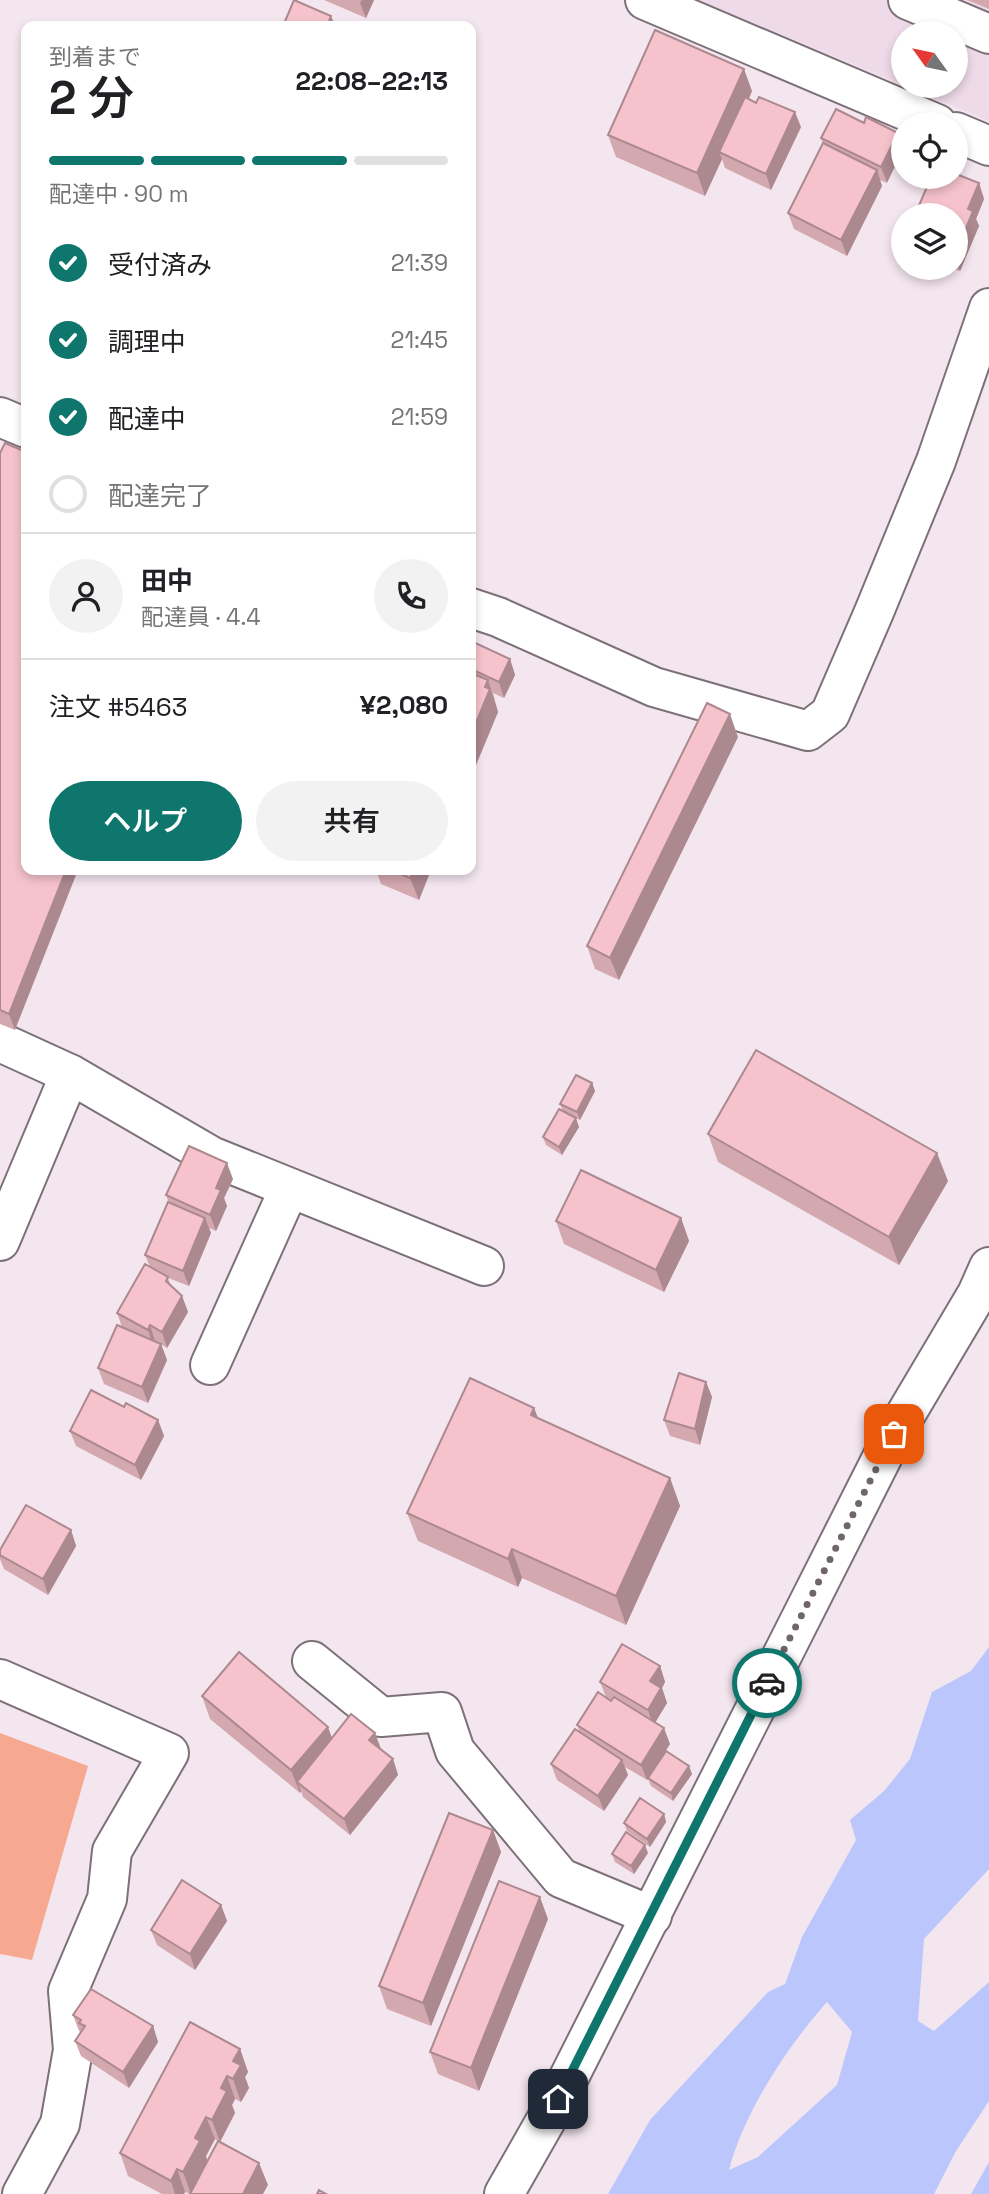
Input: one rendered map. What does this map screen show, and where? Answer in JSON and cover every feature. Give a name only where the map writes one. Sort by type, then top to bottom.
[{"type":"street","points":[[645,0],[909,112]]},
{"type":"street","points":[[908,0],[989,34]]},
{"type":"street","points":[[476,610],[654,687],[808,731],[830,714],[874,612],[936,461],[989,308]]},
{"type":"street","points":[[0,417],[21,426]]},
{"type":"street","points":[[0,1042],[70,1074],[211,1156],[484,1266]]},
{"type":"street","points":[[0,1241],[70,1074]]},
{"type":"street","points":[[210,1365],[289,1189]]},
{"type":"street","points":[[504,2194],[558,2099],[652,1916],[751,1713],[894,1434],[983,1281]]},
{"type":"street","points":[[312,1661],[381,1717],[442,1712],[455,1751],[561,1878],[652,1916]]},
{"type":"street","points":[[0,1679],[170,1753],[112,1851],[107,1899],[68,1991],[73,2050],[60,2124],[22,2194]]},
{"type":"shaded area","points":[[699,0],[989,0],[989,121],[934,98],[968,98],[968,21],[891,21],[891,80]]},
{"type":"shaded area","points":[[0,1733],[88,1766],[32,1960],[0,1954]]},
{"type":"water","points":[[989,1647],[989,1869],[924,1939],[918,2021],[934,2031],[989,1982],[989,2101],[956,2151],[934,2194],[608,2194],[650,2120],[768,1992],[785,1984],[802,1937],[856,1840],[850,1820],[884,1791],[910,1759],[932,1692],[971,1671]],"holes":[[[827,2002],[852,2032],[837,2085],[758,2157],[729,2170],[756,2103],[782,2060]]]},
{"type":"water","points":[[989,2162],[989,2194],[971,2194]]},
{"type":"building","points":[[294,0],[331,16],[329,21],[285,21]]},
{"type":"building","points":[[655,30],[744,69],[697,173],[608,135]]},
{"type":"building","points":[[745,97],[756,103],[759,97],[795,112],[766,174],[719,152]]},
{"type":"building","points":[[836,109],[864,123],[866,117],[891,130],[891,147],[881,167],[821,138]]},
{"type":"building","points":[[823,143],[877,170],[841,240],[788,213]]},
{"type":"building","points":[[968,179],[979,183],[968,209],[968,203],[920,203],[926,189],[968,189]]},
{"type":"building","points":[[968,209],[973,211],[968,223]]},
{"type":"building","points":[[5,443],[21,450],[21,875],[64,875],[9,1014],[0,1010],[0,453]]},
{"type":"building","points":[[476,643],[510,659],[499,682],[476,671]]},
{"type":"building","points":[[476,675],[488,680],[485,687],[490,689],[476,723]]},
{"type":"building","points":[[707,703],[730,714],[610,958],[587,946]]},
{"type":"building","points":[[756,1050],[937,1153],[889,1237],[708,1134]]},
{"type":"building","points":[[576,1075],[592,1083],[577,1112],[560,1104]]},
{"type":"building","points":[[559,1109],[576,1118],[559,1147],[543,1137]]},
{"type":"building","points":[[189,1146],[227,1163],[216,1188],[221,1190],[210,1215],[166,1195]]},
{"type":"building","points":[[581,1170],[681,1218],[656,1270],[556,1221]]},
{"type":"building","points":[[168,1202],[205,1218],[183,1271],[145,1255]]},
{"type":"building","points":[[145,1264],[168,1277],[166,1281],[182,1296],[162,1332],[150,1325],[148,1330],[117,1313]]},
{"type":"building","points":[[117,1325],[161,1344],[142,1387],[98,1368]]},
{"type":"building","points":[[679,1373],[706,1382],[695,1429],[664,1420]]},
{"type":"building","points":[[470,1378],[534,1408],[531,1415],[670,1478],[616,1596],[512,1549],[508,1559],[407,1513]]},
{"type":"building","points":[[91,1390],[124,1407],[126,1403],[158,1420],[135,1465],[70,1431]]},
{"type":"building","points":[[26,1505],[71,1530],[43,1579],[0,1555],[0,1550]]},
{"type":"building","points":[[622,1644],[660,1666],[650,1681],[661,1688],[648,1710],[600,1682]]},
{"type":"building","points":[[239,1652],[328,1727],[291,1770],[202,1696]]},
{"type":"building","points":[[598,1692],[611,1701],[614,1697],[664,1728],[641,1765],[577,1725]]},
{"type":"building","points":[[351,1714],[375,1733],[369,1740],[393,1759],[344,1819],[297,1782]]},
{"type":"building","points":[[575,1729],[622,1760],[598,1796],[551,1764]]},
{"type":"building","points":[[666,1751],[689,1766],[671,1793],[648,1778]]},
{"type":"building","points":[[640,1798],[664,1814],[647,1839],[624,1823]]},
{"type":"building","points":[[449,1813],[493,1830],[423,2003],[379,1986]]},
{"type":"building","points":[[626,1832],[645,1845],[631,1866],[612,1854]]},
{"type":"building","points":[[182,1880],[221,1905],[190,1954],[151,1930]]},
{"type":"building","points":[[499,1881],[540,1897],[471,2068],[430,2052]]},
{"type":"building","points":[[91,1989],[153,2026],[123,2072],[75,2041],[85,2026],[73,2015]]},
{"type":"building","points":[[190,2022],[240,2049],[233,2061],[241,2065],[233,2079],[227,2076],[221,2088],[227,2091],[212,2120],[206,2117],[195,2138],[200,2141],[183,2172],[177,2169],[171,2181],[120,2153]]},
{"type":"building","points":[[218,2141],[259,2163],[243,2194],[190,2194]]},
{"type":"way so far","points":[[767,1683],[894,1434]]},
{"type":"route","points":[[558,2099],[767,1683]]}]
